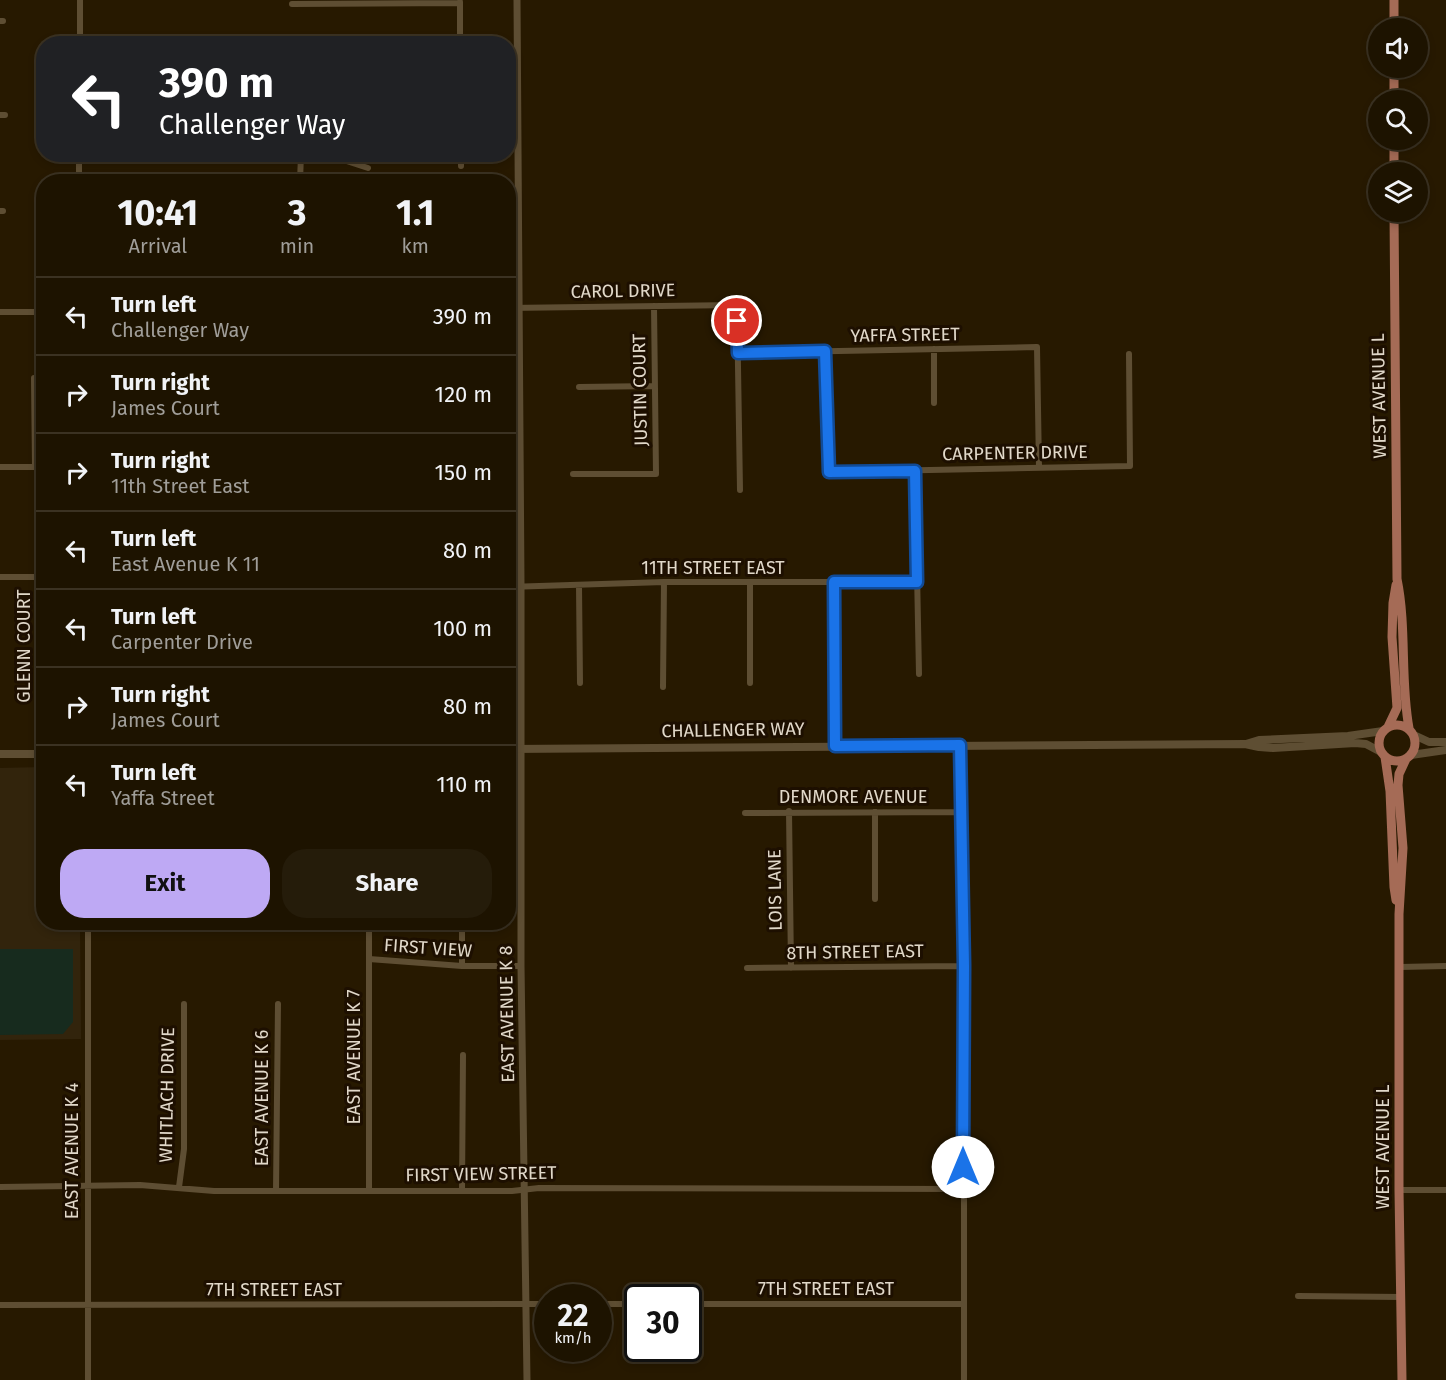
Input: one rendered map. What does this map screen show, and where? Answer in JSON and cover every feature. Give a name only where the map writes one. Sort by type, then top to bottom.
[{"type":"main road","points":[[1394,0],[1394,18]]},
{"type":"main road","name":"WEST AVENUE L","points":[[1385,729],[1397,708],[1392,637],[1393,603],[1397,579],[1394,222]]},
{"type":"main road","name":"WEST AVENUE L","points":[[1397,579],[1402,602],[1404,693],[1412,732]]},
{"type":"main road","points":[[1446,742],[1429,742],[1398,724],[1385,729],[1379,741],[1383,755],[1396,761],[1446,750]]},
{"type":"main road","name":"CHALLENGER WAY","points":[[1245,744],[1258,740],[1348,736],[1385,729]]},
{"type":"main road","points":[[1409,757],[1416,746],[1412,732]]},
{"type":"main road","name":"CHALLENGER WAY","points":[[516,749],[1245,744],[1273,748],[1363,744],[1383,755]]},
{"type":"main road","points":[[0,754],[36,754]]},
{"type":"main road","name":"WEST AVENUE L","points":[[1383,755],[1391,812],[1394,887],[1399,914]]},
{"type":"main road","name":"WEST AVENUE L","points":[[1402,1380],[1399,914],[1403,848],[1398,777],[1409,757]]},
{"type":"street","points":[[80,0],[80,36]]},
{"type":"street","name":"EAST AVENUE K 8","points":[[517,0],[521,966],[527,1380]]},
{"type":"street","points":[[292,4],[460,2],[460,36]]},
{"type":"street","points":[[350,162],[368,168]]},
{"type":"street","points":[[461,162],[461,166]]},
{"type":"street","name":"CAROL DRIVE","points":[[516,308],[737,305],[738,353]]},
{"type":"street","name":"JUSTIN COURT","points":[[573,474],[656,474],[654,306]]},
{"type":"street","points":[[0,312],[36,312]]},
{"type":"street","name":"YAFFA STREET","points":[[738,353],[1037,347],[1039,468]]},
{"type":"street","points":[[934,349],[934,403]]},
{"type":"street","name":"CARPENTER DRIVE","points":[[825,351],[829,472],[1131,466],[1129,354]]},
{"type":"street","points":[[738,353],[740,490]]},
{"type":"street","points":[[0,467],[35,467],[34,378]]},
{"type":"street","points":[[579,387],[655,386]]},
{"type":"street","points":[[915,471],[919,674]]},
{"type":"street","points":[[0,577],[36,577]]},
{"type":"street","points":[[663,687],[664,582]]},
{"type":"street","name":"11TH STREET EAST","points":[[516,586],[664,582],[917,582]]},
{"type":"street","points":[[750,582],[750,683]]},
{"type":"street","points":[[834,582],[835,746]]},
{"type":"street","points":[[579,586],[580,683]]},
{"type":"street","points":[[960,745],[964,966],[964,1380]]},
{"type":"street","name":"LOIS LANE","points":[[789,811],[790,968]]},
{"type":"street","points":[[875,812],[875,899]]},
{"type":"street","name":"DENMORE AVENUE","points":[[745,813],[960,812]]},
{"type":"street","name":"EAST AVENUE K 4","points":[[88,930],[88,1380]]},
{"type":"street","name":"EAST AVENUE K 7","points":[[369,930],[369,1191]]},
{"type":"street","points":[[462,930],[462,966]]},
{"type":"street","name":"FIRST VIEW","points":[[369,959],[462,966],[521,966]]},
{"type":"street","name":"8TH STREET EAST","points":[[747,968],[964,966]]},
{"type":"street","points":[[1400,967],[1446,966]]},
{"type":"street","name":"WHITLACH DRIVE","points":[[179,1187],[184,1149],[184,1004]]},
{"type":"street","name":"EAST AVENUE K 6","points":[[276,1191],[278,1004]]},
{"type":"street","points":[[462,1191],[463,1055]]},
{"type":"street","name":"FIRST VIEW STREET","points":[[0,1187],[140,1185],[214,1191],[512,1191],[526,1188],[963,1189]]},
{"type":"street","points":[[1400,1190],[1446,1190]]},
{"type":"street","points":[[1298,1296],[1401,1297]]},
{"type":"street","name":"7TH STREET EAST","points":[[0,1305],[534,1304]]},
{"type":"street","name":"7TH STREET EAST","points":[[702,1304],[964,1304]]},
{"type":"shaded area","points":[[36,767],[36,930],[80,930],[81,1039],[0,1040],[0,768]]},
{"type":"green space","points":[[0,949],[73,949],[73,1022],[63,1034],[0,1035]]},
{"type":"route","points":[[737,321],[738,353],[825,351],[829,472],[915,471],[917,582],[834,582],[835,746],[960,745],[964,966],[963,1167]]}]
